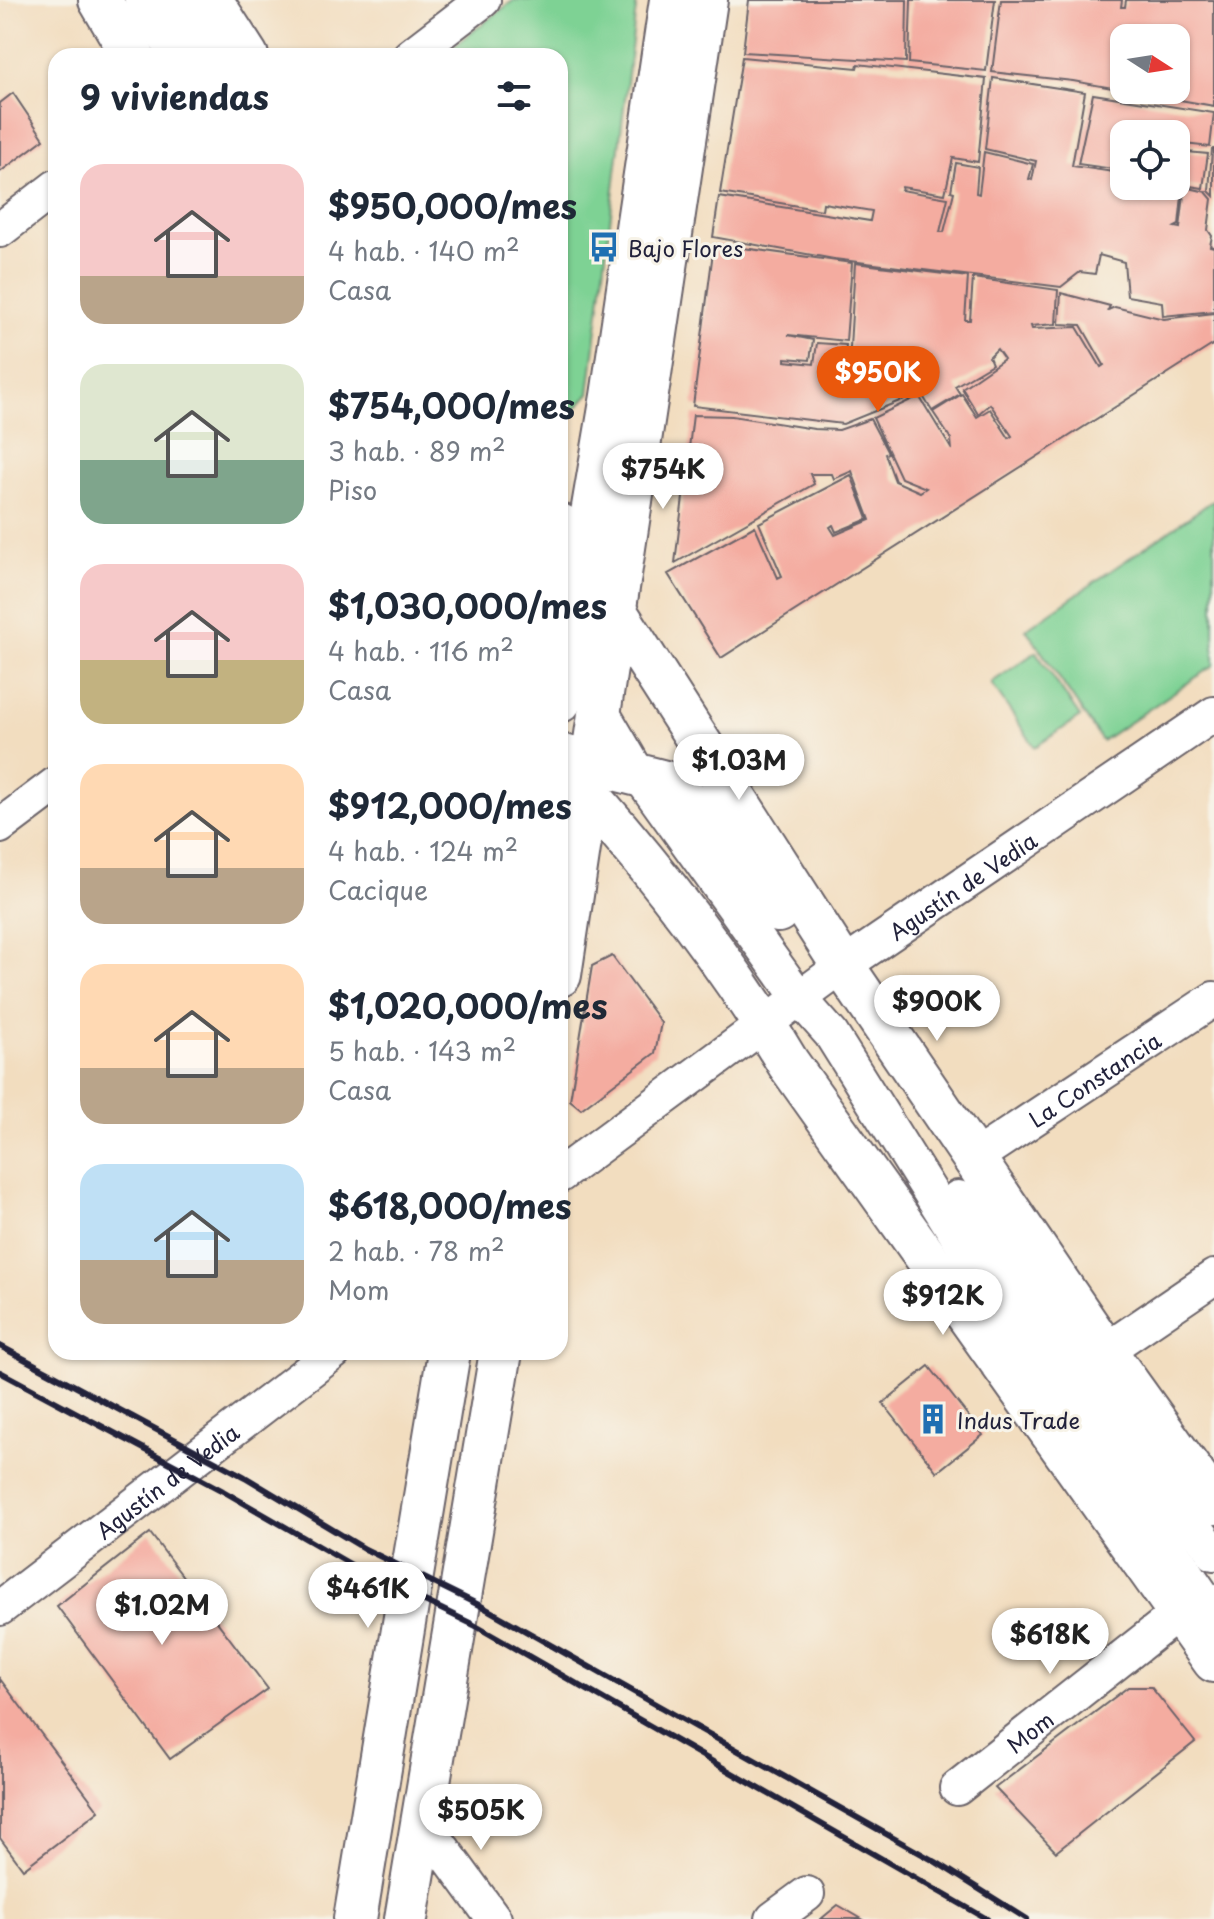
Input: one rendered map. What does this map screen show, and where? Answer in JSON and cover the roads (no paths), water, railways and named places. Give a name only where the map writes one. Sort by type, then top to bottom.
[{"type":"main road","points":[[100,0],[128,48]]},
{"type":"main road","points":[[211,0],[242,48]]},
{"type":"main road","points":[[589,563],[671,0]]},
{"type":"main road","points":[[568,633],[589,563],[706,0]]},
{"type":"main road","points":[[568,535],[589,563],[614,612],[838,956],[1105,1351],[1214,1503]]},
{"type":"main road","points":[[568,857],[580,704],[614,612]]},
{"type":"main road","points":[[568,655],[580,704]]},
{"type":"main road","points":[[574,768],[637,772],[669,783],[716,826],[781,916],[838,956]]},
{"type":"main road","points":[[574,768],[766,1026],[798,1076],[1202,1601],[1214,1661]]},
{"type":"main road","points":[[355,1919],[448,1360]]},
{"type":"main road","points":[[406,1919],[500,1360]]},
{"type":"street","points":[[142,0],[172,48]]},
{"type":"street","points":[[177,0],[208,48]]},
{"type":"street","points":[[420,48],[483,0]]},
{"type":"street","points":[[0,230],[48,193]]},
{"type":"street","points":[[580,704],[637,772],[800,999],[831,1034],[980,1272],[1033,1344],[1202,1601]]},
{"type":"street","name":"Agustín de Vedia","points":[[568,1169],[766,1026],[800,999],[838,956],[1214,714]]},
{"type":"street","points":[[0,826],[48,790]]},
{"type":"street","name":"La Constancia","points":[[974,1158],[1214,999]]},
{"type":"street","points":[[831,1034],[847,1044],[1214,1553]]},
{"type":"street","points":[[1105,1351],[1214,1277]]},
{"type":"street","name":"Agustín de Vedia","points":[[0,1608],[324,1360]]},
{"type":"street","name":"Mom","points":[[957,1788],[1202,1601]]},
{"type":"street","points":[[421,1819],[494,1919]]},
{"type":"street","points":[[773,1919],[807,1894]]},
{"type":"railway","points":[[0,1346],[245,1477],[365,1549],[483,1607],[936,1862],[1027,1919]]},
{"type":"railway","points":[[0,1372],[223,1491],[355,1567],[474,1625],[987,1919]]},
{"type":"place","name":"Bajo Flores","points":[[604,247]]},
{"type":"place","name":"Indus Trade","points":[[933,1419]]}]
